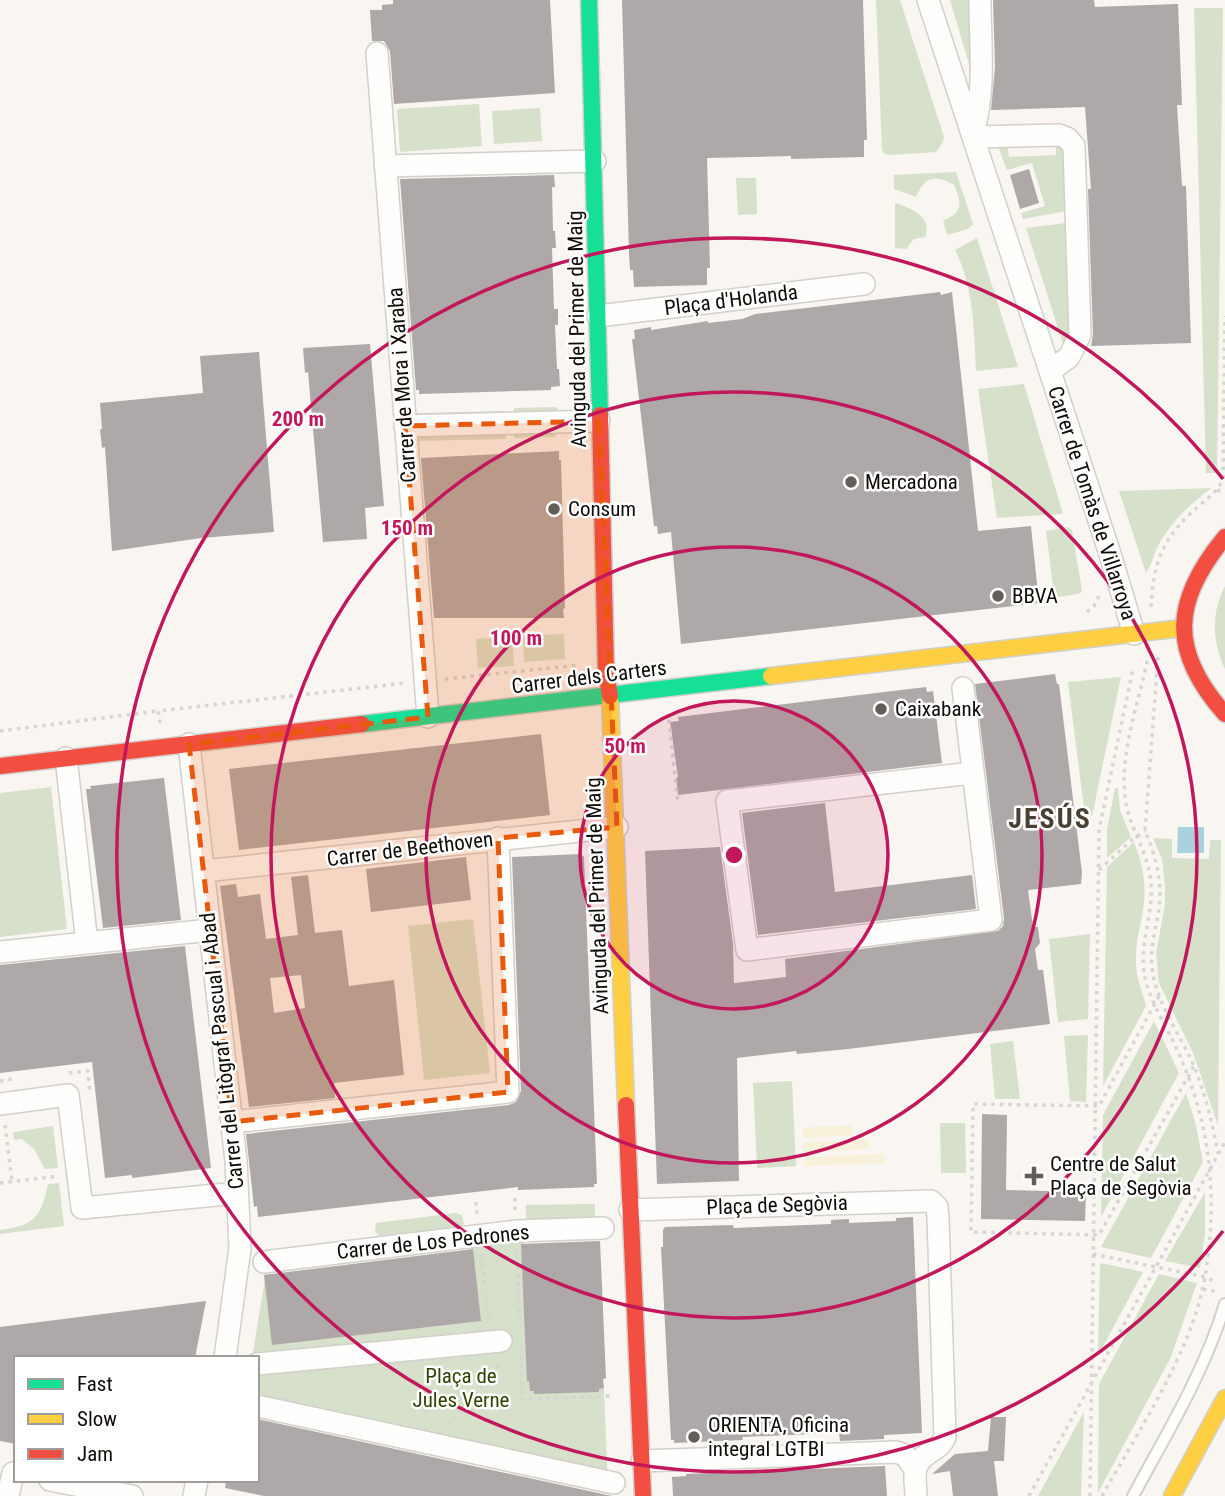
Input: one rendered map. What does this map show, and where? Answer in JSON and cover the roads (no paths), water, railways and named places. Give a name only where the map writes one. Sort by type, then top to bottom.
[{"type":"street","name":"Avinguda del Primer de Maig","points":[[589,0],[606,671],[610,696],[617,827],[643,1496]]},
{"type":"street","name":"Carrer de Tomàs de Villarroya","points":[[928,0],[1134,634]]},
{"type":"street","points":[[974,135],[981,92],[980,0]]},
{"type":"street","name":"Carrer de Mora i Xaraba","points":[[376,53],[428,717]]},
{"type":"street","name":"Carrer de Tomàs de Villarroya","points":[[974,135],[1059,135],[1068,138],[1074,146],[1080,335],[1069,357],[1050,371]]},
{"type":"street","points":[[385,166],[595,161]]},
{"type":"street","name":"Plaça d'Holanda","points":[[598,316],[864,284]]},
{"type":"street","points":[[405,426],[599,421]]},
{"type":"street","points":[[1225,537],[1207,556],[1194,578],[1186,602],[1183,628],[1186,652],[1194,675],[1207,695],[1225,714]]},
{"type":"street","name":"Carrer dels Carters","points":[[0,766],[1183,628]]},
{"type":"street","points":[[963,688],[991,920],[747,950],[727,801],[972,773]]},
{"type":"street","name":"Carrer del Litògraf Pascual i Abad","points":[[189,744],[236,1161],[240,1248],[225,1356]]},
{"type":"street","points":[[65,758],[87,943]]},
{"type":"street","name":"Carrer de Beethoven","points":[[204,871],[617,827]]},
{"type":"street","points":[[232,1122],[508,1092],[498,838]]},
{"type":"street","points":[[0,952],[210,930]]},
{"type":"street","points":[[2,1103],[68,1095],[82,1208],[237,1193]]},
{"type":"street","name":"Plaça de Segòvia","points":[[630,1210],[924,1200],[937,1206],[945,1437],[942,1444],[924,1457],[915,1469]]},
{"type":"street","name":"Carrer de Los Pedrones","points":[[264,1262],[516,1231],[603,1228]]},
{"type":"street","points":[[259,1364],[501,1341]]},
{"type":"street","points":[[1171,1496],[1225,1398]]},
{"type":"street","points":[[259,1406],[614,1483]]},
{"type":"street","points":[[642,1461],[896,1452],[905,1455],[915,1469],[916,1496]]},
{"type":"street","points":[[8,1496],[9,1473]]},
{"type":"street","points":[[60,1482],[132,1496]]},
{"type":"lane","points":[[1133,1496],[1207,1355],[1223,1298]]},
{"type":"water","points":[[1178,827],[1204,827],[1204,853],[1177,853]]},
{"type":"place","name":"Mercadona","points":[[851,482]]},
{"type":"place","name":"Consum","points":[[554,509]]},
{"type":"place","name":"BBVA","points":[[998,596]]},
{"type":"place","name":"Caixabank","points":[[881,709]]},
{"type":"place","name":"Centre de Salut Plaça de Segòvia","points":[[1034,1176]]},
{"type":"place","name":"ORIENTA, Oficina integral LGTBI","points":[[694,1437]]},
{"type":"district","name":"JESÚS","points":[[1050,818]]},
{"type":"park label","name":"Plaça de Jules Verne","points":[[461,1388]]}]
